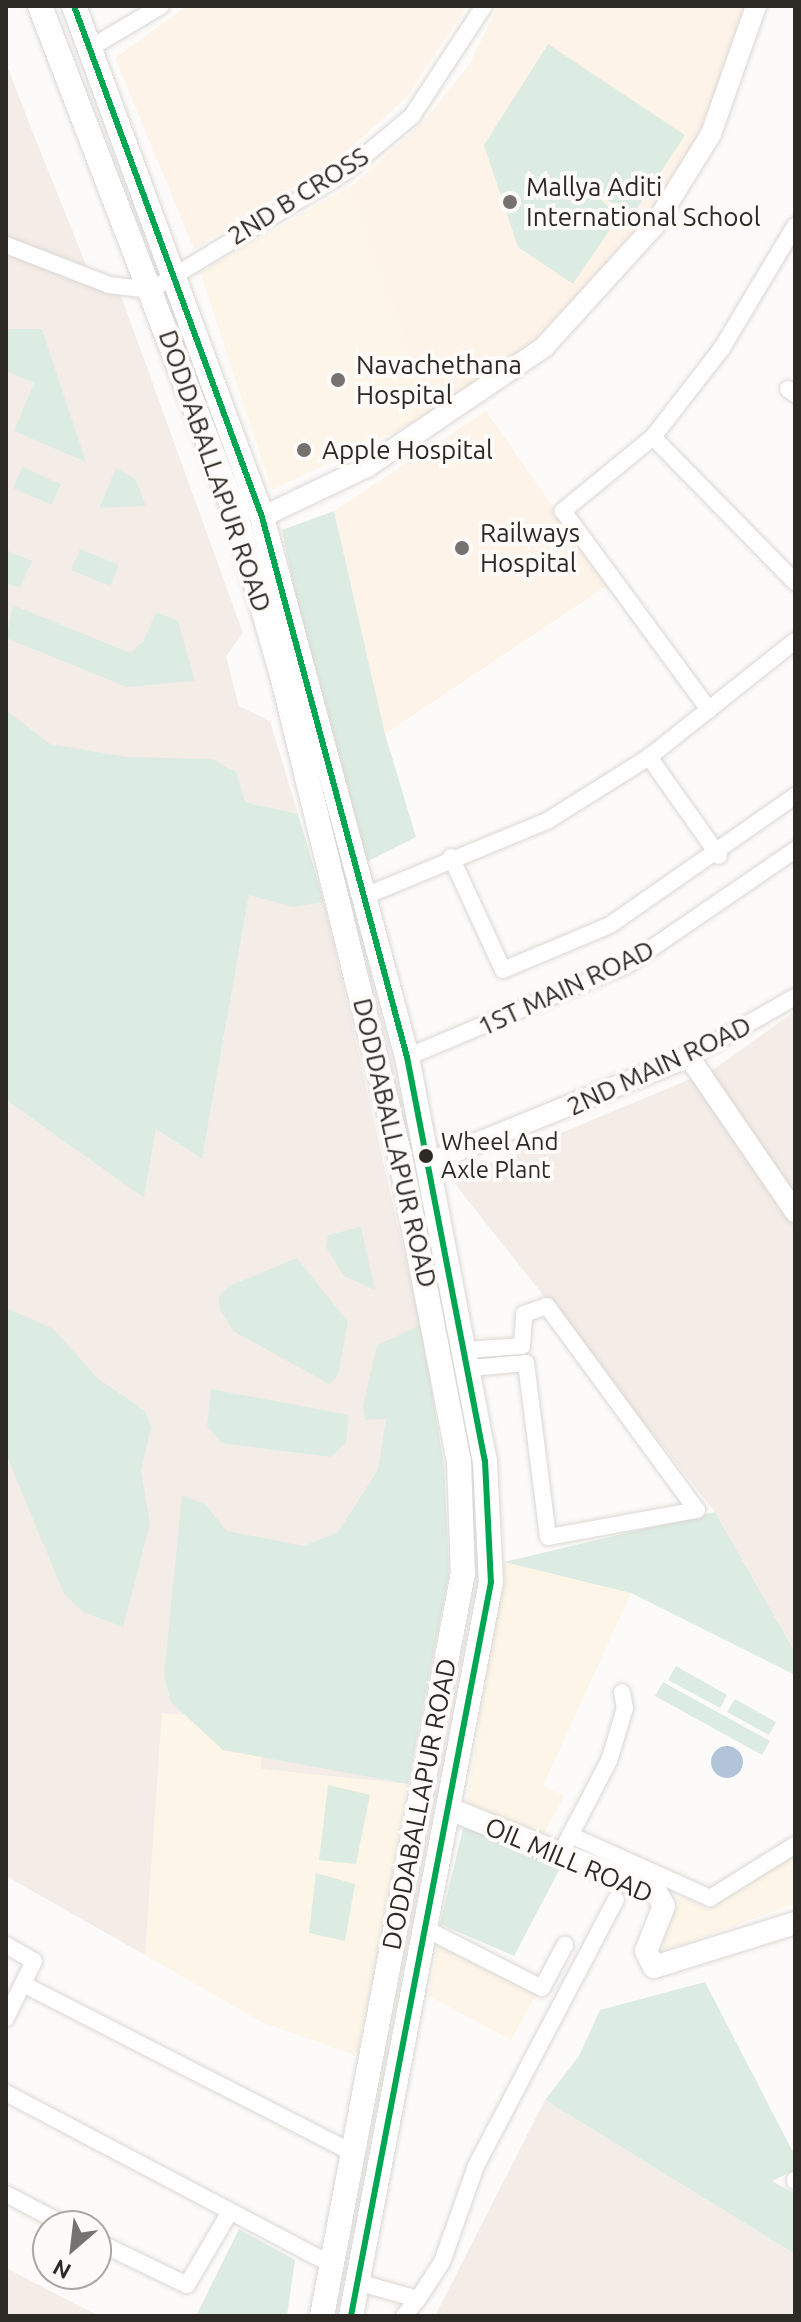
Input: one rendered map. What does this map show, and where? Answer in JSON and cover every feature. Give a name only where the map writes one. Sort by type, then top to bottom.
[{"type":"main road","name":"DODDABALLAPUR ROAD","points":[[40,6],[236,515],[282,675],[433,1309],[459,1461],[463,1573],[322,2316]]},
{"type":"main road","name":"DODDABALLAPUR ROAD","points":[[74,6],[177,276],[262,517],[407,1057],[458,1303],[485,1461],[491,1582],[351,2316]]},
{"type":"main road","points":[[433,1309],[458,1303]]},
{"type":"main road","name":"OIL MILL ROAD","points":[[447,1808],[566,1844],[661,1886],[664,1912],[646,1956],[658,1968],[795,1923]]},
{"type":"street","points":[[90,48],[161,6]]},
{"type":"street","name":"2ND B CROSS","points":[[151,290],[345,172],[412,116],[484,6]]},
{"type":"street","points":[[262,517],[367,467],[544,347],[654,226],[711,134],[756,6]]},
{"type":"street","points":[[709,710],[563,511],[653,437],[722,348],[795,226]]},
{"type":"street","points":[[6,245],[109,285],[151,290]]},
{"type":"street","points":[[653,437],[795,582]]},
{"type":"street","points":[[365,896],[451,857],[547,821],[649,757],[795,641]]},
{"type":"street","points":[[649,757],[719,856]]},
{"type":"street","points":[[451,857],[503,970],[610,925],[719,856],[795,796]]},
{"type":"street","name":"1ST MAIN ROAD","points":[[407,1057],[627,965],[795,850]]},
{"type":"street","name":"2ND MAIN ROAD","points":[[430,1162],[689,1057],[795,997]]},
{"type":"street","points":[[689,1057],[795,1212]]},
{"type":"street","points":[[547,1306],[697,1510],[548,1537],[524,1355],[524,1314],[547,1306]]},
{"type":"street","points":[[468,1359],[524,1355]]},
{"type":"street","points":[[566,1844],[609,1761],[625,1708],[622,1692]]},
{"type":"street","points":[[661,1886],[710,1898],[795,1845]]},
{"type":"street","points":[[404,2316],[442,2262],[476,2166],[616,1899]]},
{"type":"street","points":[[424,1928],[542,1988],[565,1945]]},
{"type":"street","points":[[6,1945],[34,1961],[6,2018]]},
{"type":"street","points":[[23,1984],[352,2152]]},
{"type":"street","points":[[6,2093],[228,2215],[331,2264]]},
{"type":"street","points":[[6,2194],[36,2210]]},
{"type":"street","points":[[112,2249],[187,2285],[228,2215]]},
{"type":"street","points":[[357,2282],[418,2299]]},
{"type":"shaded area","points":[[187,6],[467,6],[407,97],[338,159],[194,249],[115,58]]},
{"type":"shaded area","name":"Mallya Aditi International School","points":[[498,6],[745,6],[707,120],[648,221],[536,340],[428,416],[354,184],[421,124],[469,65]]},
{"type":"shaded area","points":[[548,44],[685,135],[632,216],[573,178],[620,215],[573,284],[518,247],[484,145]]},
{"type":"shaded area","points":[[6,63],[31,128],[87,267],[6,236]]},
{"type":"shaded area","points":[[354,184],[428,416],[272,490],[200,272]]},
{"type":"shaded area","points":[[6,250],[120,293],[243,633],[226,656],[239,706],[270,721],[298,814],[46,757],[6,810]]},
{"type":"shaded area","points":[[6,329],[42,329],[86,462],[14,431],[34,383],[6,371]]},
{"type":"shaded area","name":"Railways Hospital","points":[[486,411],[608,585],[385,734],[334,511]]},
{"type":"shaded area","points":[[22,467],[61,484],[52,505],[13,488]]},
{"type":"shaded area","points":[[116,468],[136,480],[146,506],[99,508]]},
{"type":"shaded area","points":[[334,511],[385,734],[416,837],[352,869],[282,530]]},
{"type":"shaded area","points":[[80,549],[119,565],[110,586],[71,570]]},
{"type":"shaded area","points":[[6,550],[32,561],[20,588],[6,583]]},
{"type":"shaded area","points":[[13,605],[130,653],[143,642],[156,612],[178,621],[195,681],[127,687],[6,638]]},
{"type":"shaded area","points":[[6,710],[50,744],[127,757],[212,759],[236,772],[245,802],[298,814],[324,902],[293,907],[249,895],[202,1159],[156,1129],[144,1198],[6,1100]]},
{"type":"shaded area","points":[[249,894],[293,906],[324,902],[419,1318],[444,1466],[449,1574],[408,1784],[261,1769],[261,1744],[215,1718],[162,1713],[145,1955],[6,1876],[6,1100],[144,1197],[156,1128],[202,1158]]},
{"type":"shaded area","points":[[795,1011],[795,1652],[715,1512],[451,1179],[714,1069]]},
{"type":"shaded area","points":[[361,1227],[375,1290],[344,1276],[326,1247],[328,1235]]},
{"type":"shaded area","points":[[297,1258],[348,1322],[338,1375],[329,1384],[233,1331],[220,1310],[219,1296],[229,1286]]},
{"type":"shaded area","points":[[6,1308],[54,1329],[96,1377],[145,1411],[151,1427],[141,1470],[150,1524],[123,1627],[83,1612],[63,1592],[6,1454]]},
{"type":"shaded area","points":[[421,1325],[444,1466],[449,1574],[408,1784],[223,1750],[171,1702],[164,1676],[182,1495],[205,1504],[227,1531],[304,1546],[338,1532],[378,1470],[386,1419],[365,1420],[363,1405],[377,1345]]},
{"type":"shaded area","points":[[211,1389],[349,1415],[346,1443],[331,1457],[221,1443],[207,1426]]},
{"type":"shaded area","points":[[715,1512],[795,1652],[795,1675],[631,1593],[504,1562]]},
{"type":"shaded area","points":[[504,1562],[631,1593],[543,1786],[564,1796],[542,1838],[466,1808]]},
{"type":"shaded area","points":[[676,1666],[727,1695],[720,1708],[668,1680]]},
{"type":"shaded area","points":[[663,1682],[770,1741],[762,1755],[655,1696]]},
{"type":"shaded area","points":[[735,1699],[776,1722],[769,1735],[727,1712]]},
{"type":"shaded area","points":[[162,1713],[216,1719],[261,1744],[261,1769],[408,1784],[358,2056],[264,2023],[145,1955]]},
{"type":"shaded area","points":[[328,1785],[370,1795],[356,1864],[319,1860]]},
{"type":"shaded area","points":[[464,1825],[564,1861],[514,1956],[440,1924]]},
{"type":"shaded area","points":[[795,1854],[795,1904],[660,1952],[680,1896],[708,1908]]},
{"type":"shaded area","points":[[316,1873],[355,1884],[345,1941],[309,1933]]},
{"type":"shaded area","points":[[438,1940],[538,1991],[511,2040],[429,1996]]},
{"type":"shaded area","points":[[705,1982],[795,2156],[795,2170],[772,2181],[795,2194],[795,2254],[545,2100],[579,2056],[600,2010]]},
{"type":"shaded area","points":[[545,2100],[795,2254],[795,2316],[435,2316]]},
{"type":"shaded area","points":[[239,2229],[295,2260],[287,2316],[196,2316]]},
{"type":"shaded area","points":[[6,2268],[32,2281],[32,2290],[49,2290],[99,2316],[6,2316]]},
{"type":"water","points":[[727,1746],[738,1751],[743,1762],[738,1773],[727,1778],[716,1773],[711,1762],[716,1751]]},
{"type":"transit line","points":[[74,6],[262,517],[407,1057],[485,1461],[491,1582],[351,2316]]},
{"type":"place","name":"Mallya Aditi International School","points":[[510,202]]},
{"type":"place","name":"Navachethana Hospital","points":[[338,380]]},
{"type":"place","name":"Apple Hospital","points":[[304,450]]},
{"type":"place","name":"Railways Hospital","points":[[462,548]]},
{"type":"place","name":"Wheel And Axle Plant","points":[[426,1156]]}]
